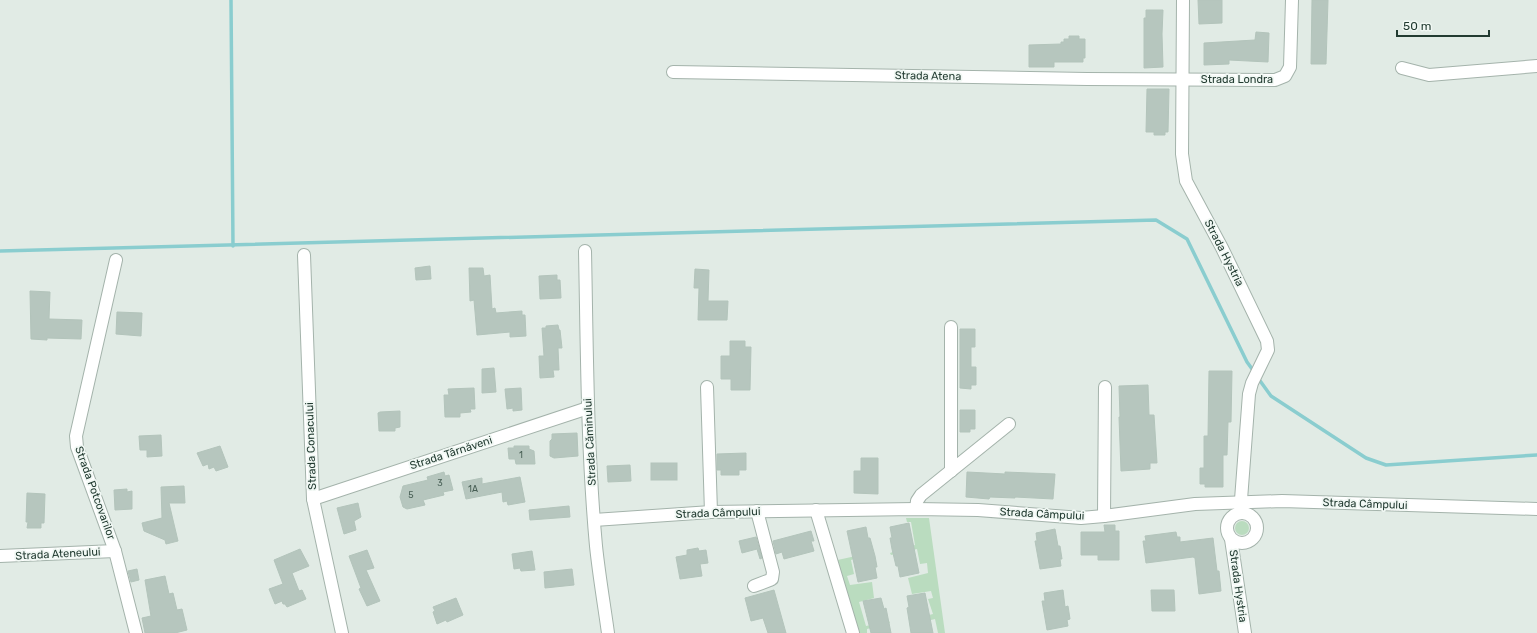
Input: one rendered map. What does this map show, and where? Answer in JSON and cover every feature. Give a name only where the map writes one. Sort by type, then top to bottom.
[{"type":"street","name":"Strada Hystria","points":[[1183,0],[1182,154],[1186,181],[1222,248],[1267,341],[1268,350],[1252,382],[1248,405],[1241,508]]},
{"type":"street","name":"Strada Londra","points":[[1182,79],[1269,81],[1281,78],[1288,72],[1290,67],[1292,0]]},
{"type":"street","points":[[1402,68],[1429,75],[1537,66]]},
{"type":"street","name":"Strada Atena","points":[[673,72],[1182,79]]},
{"type":"street","name":"Strada Căminului","points":[[585,250],[588,408],[594,520],[608,633]]},
{"type":"street","name":"Strada Conacului","points":[[304,255],[313,499],[342,633]]},
{"type":"street","name":"Strada Potcovarilor","points":[[116,260],[76,436],[77,447],[115,551],[136,633]]},
{"type":"street","points":[[951,327],[951,471]]},
{"type":"street","points":[[707,387],[711,512]]},
{"type":"street","points":[[1104,516],[1105,387]]},
{"type":"street","name":"Strada Târnăveni","points":[[313,499],[588,408]]},
{"type":"street","points":[[916,509],[917,501],[921,495],[1009,424]]},
{"type":"street","name":"Strada Câmpului","points":[[594,520],[711,512],[916,509],[978,510],[1081,518],[1195,504],[1241,508],[1282,501],[1537,509]]},
{"type":"street","points":[[1241,508],[1254,519],[1256,523],[1256,533],[1250,541],[1245,543],[1240,543],[1231,539],[1227,530],[1229,521],[1241,508]]},
{"type":"street","points":[[816,510],[853,633]]},
{"type":"street","points":[[754,586],[772,579],[773,572],[757,511]]},
{"type":"street","name":"Strada Hystria","points":[[1231,539],[1245,633]]},
{"type":"street","name":"Strada Ateneului","points":[[0,556],[115,551]]},
{"type":"green space","points":[[906,518],[929,518],[945,633],[938,633],[935,619],[910,625],[909,620],[933,614],[928,599],[933,598],[931,591],[912,594],[908,578],[928,573],[927,563],[920,564],[917,549],[891,555],[890,553],[893,552],[893,550],[915,545],[911,522],[907,522]]},
{"type":"green space","points":[[1239,521],[1245,521],[1249,525],[1249,531],[1245,535],[1239,535],[1235,531],[1235,525]]},
{"type":"green space","points":[[874,552],[874,554],[851,560],[854,574],[847,576],[850,585],[872,582],[874,598],[859,602],[866,626],[889,621],[890,623],[867,629],[867,633],[856,633],[833,561]]},
{"type":"building","points":[[1198,0],[1222,0],[1222,23],[1199,24]]},
{"type":"building","points":[[1312,0],[1328,0],[1326,64],[1311,64]]},
{"type":"building","points":[[1146,10],[1163,10],[1163,67],[1144,68],[1144,18],[1146,18]]},
{"type":"building","points":[[1256,32],[1269,33],[1268,62],[1229,60],[1229,64],[1204,65],[1204,43],[1255,40]]},
{"type":"building","points":[[1069,36],[1079,36],[1079,39],[1085,39],[1085,58],[1083,58],[1083,62],[1054,62],[1054,67],[1029,67],[1029,45],[1061,44],[1061,42],[1064,42],[1064,39],[1069,39]]},
{"type":"building","points":[[1147,89],[1169,89],[1168,132],[1165,132],[1165,135],[1154,135],[1154,132],[1146,132]]},
{"type":"building","points":[[430,266],[431,279],[416,280],[415,268]]},
{"type":"building","points":[[469,268],[483,268],[484,276],[490,275],[492,309],[495,308],[496,313],[522,311],[522,315],[525,315],[526,336],[510,337],[510,332],[477,335],[474,300],[470,301]]},
{"type":"building","points":[[695,269],[709,270],[708,301],[728,301],[727,320],[698,320],[699,288],[694,288]]},
{"type":"building","points":[[557,275],[557,280],[560,280],[561,298],[540,299],[539,276]]},
{"type":"building","points":[[30,291],[50,292],[49,319],[82,320],[81,339],[31,339]]},
{"type":"building","points":[[117,312],[142,313],[141,336],[116,334]]},
{"type":"building","points":[[558,325],[562,348],[558,348],[559,370],[553,370],[554,377],[540,378],[539,356],[544,356],[542,328],[546,328],[546,326]]},
{"type":"building","points":[[960,329],[975,329],[975,347],[971,347],[971,367],[976,367],[976,385],[971,385],[971,389],[960,388]]},
{"type":"building","points":[[730,341],[745,341],[745,347],[751,347],[750,390],[731,390],[731,379],[721,379],[721,356],[730,356]]},
{"type":"building","points":[[494,368],[496,392],[482,393],[482,369]]},
{"type":"building","points":[[1209,371],[1232,371],[1231,422],[1228,422],[1227,455],[1223,455],[1223,487],[1205,487],[1205,484],[1200,484],[1200,468],[1204,468],[1204,436],[1208,436]]},
{"type":"building","points":[[1148,385],[1149,415],[1154,415],[1157,463],[1150,463],[1150,469],[1121,471],[1119,386]]},
{"type":"building","points":[[474,388],[475,409],[470,409],[471,412],[460,413],[460,417],[445,417],[444,395],[449,395],[448,389]]},
{"type":"building","points":[[521,388],[522,410],[513,411],[513,408],[507,409],[505,389]]},
{"type":"building","points":[[960,410],[975,410],[975,429],[970,429],[970,432],[960,432]]},
{"type":"building","points":[[400,411],[400,427],[395,428],[395,431],[379,431],[378,413]]},
{"type":"building","points":[[577,433],[578,456],[554,458],[550,456],[550,441],[552,439],[552,434]]},
{"type":"building","points":[[161,435],[162,456],[147,457],[147,450],[140,450],[139,436]]},
{"type":"building","points":[[220,446],[228,467],[216,471],[214,467],[209,469],[208,464],[203,466],[197,453]]},
{"type":"building","points":[[514,446],[529,446],[529,449],[534,451],[535,464],[516,464],[515,459],[509,459],[508,448],[514,448]]},
{"type":"building","points":[[746,453],[746,470],[739,470],[739,475],[721,475],[721,470],[717,470],[717,454]]},
{"type":"building","points":[[861,458],[878,458],[878,494],[854,493],[854,471],[861,471]]},
{"type":"building","points":[[651,463],[677,463],[677,480],[651,480]]},
{"type":"building","points":[[630,465],[631,481],[608,482],[607,466]]},
{"type":"building","points":[[444,472],[445,476],[449,475],[453,490],[443,492],[444,495],[423,500],[425,505],[407,509],[403,507],[400,497],[403,486],[428,480],[427,477]]},
{"type":"building","points":[[967,472],[1055,474],[1053,499],[990,497],[989,499],[966,497]]},
{"type":"building","points":[[520,477],[525,502],[508,505],[507,501],[503,502],[502,492],[466,499],[462,482],[482,478],[482,484]]},
{"type":"building","points":[[184,486],[185,503],[169,503],[178,541],[166,544],[165,540],[144,531],[142,523],[162,518],[161,487]]},
{"type":"building","points":[[127,489],[127,492],[132,491],[132,509],[115,510],[114,490]]},
{"type":"building","points":[[27,493],[45,494],[44,523],[41,523],[41,528],[27,528]]},
{"type":"building","points":[[358,503],[361,517],[354,521],[356,530],[344,534],[337,508]]},
{"type":"building","points":[[569,506],[570,517],[530,520],[529,510]]},
{"type":"building","points":[[909,523],[919,573],[900,577],[892,549],[890,527]]},
{"type":"building","points":[[1104,525],[1115,525],[1115,531],[1119,531],[1119,560],[1098,560],[1098,555],[1081,555],[1081,532],[1105,532]]},
{"type":"building","points":[[866,527],[868,538],[870,538],[875,556],[877,578],[858,582],[847,531]]},
{"type":"building","points":[[1055,529],[1058,546],[1060,546],[1062,559],[1060,559],[1061,566],[1040,569],[1035,541],[1037,541],[1036,533]]},
{"type":"building","points":[[811,531],[814,541],[811,541],[814,551],[784,559],[782,552],[776,554],[773,541]]},
{"type":"building","points":[[1176,532],[1177,537],[1180,537],[1180,542],[1213,538],[1221,591],[1199,594],[1195,558],[1193,557],[1146,563],[1143,541],[1146,541],[1145,536]]},
{"type":"building","points":[[756,537],[762,558],[760,559],[757,549],[742,553],[739,541]]},
{"type":"building","points":[[698,548],[699,551],[706,550],[708,563],[700,564],[702,576],[680,579],[676,557],[687,555],[687,550]]},
{"type":"building","points":[[300,549],[309,566],[292,573],[299,591],[302,590],[306,599],[287,607],[282,601],[275,604],[269,589],[283,584],[274,560]]},
{"type":"building","points":[[367,550],[374,568],[366,570],[380,601],[367,606],[359,589],[361,588],[349,556]]},
{"type":"building","points":[[532,551],[535,570],[521,571],[520,568],[514,569],[512,554]]},
{"type":"building","points":[[137,569],[139,580],[131,582],[128,571]]},
{"type":"building","points":[[572,569],[574,585],[545,588],[544,572]]},
{"type":"building","points":[[165,576],[169,594],[173,593],[177,610],[182,609],[187,630],[175,633],[145,633],[142,618],[151,616],[145,580]]},
{"type":"building","points":[[774,590],[786,633],[768,633],[763,618],[751,621],[745,598]]},
{"type":"building","points":[[1063,590],[1065,607],[1068,606],[1070,619],[1067,620],[1068,626],[1047,630],[1042,601],[1045,601],[1044,593]]},
{"type":"building","points":[[1151,590],[1174,590],[1175,611],[1152,611]]},
{"type":"building","points":[[925,593],[933,633],[911,633],[907,608],[909,607],[907,596]]},
{"type":"building","points":[[456,598],[463,615],[447,622],[446,620],[437,624],[433,607]]},
{"type":"building","points":[[881,598],[884,609],[886,608],[891,633],[871,633],[863,601]]},
{"type":"waterway","points":[[231,0],[233,246]]},
{"type":"waterway","points":[[0,251],[1156,220],[1187,239],[1247,362],[1255,373]]},
{"type":"waterway","points":[[1258,378],[1271,396],[1366,458],[1386,465],[1537,455]]}]
